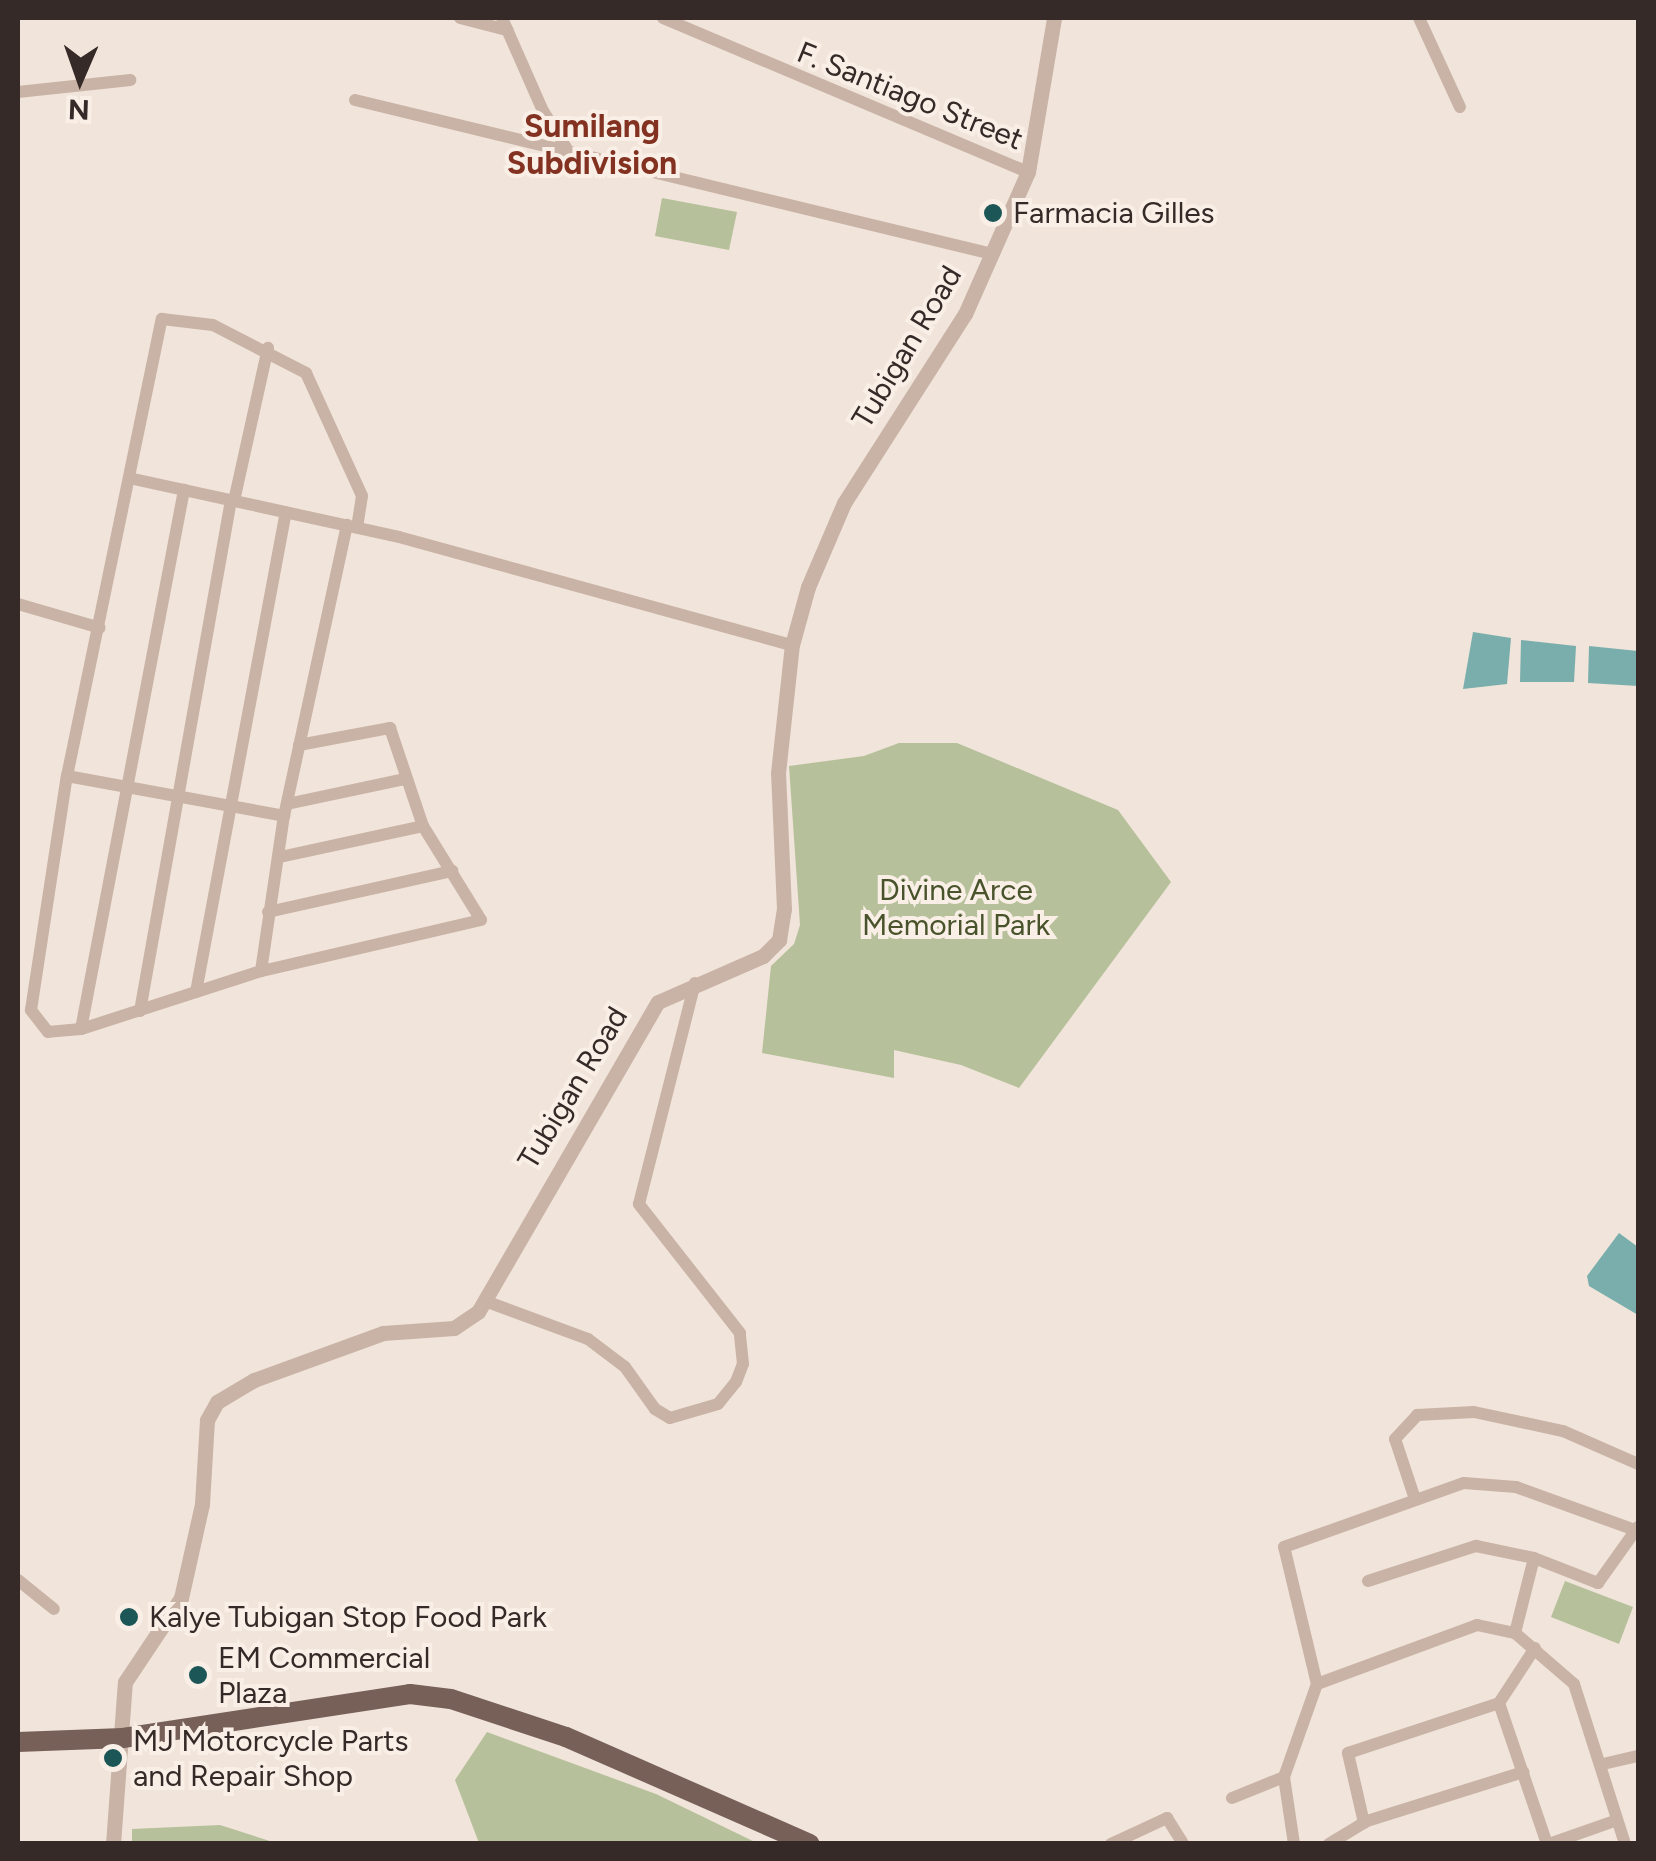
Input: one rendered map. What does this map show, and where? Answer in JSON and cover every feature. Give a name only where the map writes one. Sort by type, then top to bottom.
[{"type":"main road","points":[[18,1742],[123,1738],[322,1703],[410,1694],[450,1699],[566,1737],[810,1844]]},
{"type":"street","points":[[460,18],[504,24],[572,158]]},
{"type":"street","name":"F. Santiago Street","points":[[663,18],[1028,172]]},
{"type":"street","name":"Tubigan Road","points":[[123,1738],[125,1682],[185,1585],[202,1504],[207,1420],[217,1402],[254,1380],[382,1333],[454,1328],[485,1300],[651,1011],[668,992],[763,956],[779,940],[784,909],[778,773],[792,645],[844,503],[965,314],[1028,172],[1054,18]]},
{"type":"street","points":[[1419,18],[1460,106]]},
{"type":"street","points":[[18,92],[130,80]]},
{"type":"street","points":[[355,100],[572,158],[992,254]]},
{"type":"street","points":[[260,971],[286,810],[300,746],[352,526],[362,496],[306,373],[268,348],[213,325],[162,319],[67,776],[31,1010],[48,1032],[81,1029],[260,971],[477,925],[482,914],[423,826],[404,779],[390,728],[300,746]]},
{"type":"street","points":[[140,1011],[233,500],[268,348]]},
{"type":"street","points":[[129,478],[352,526],[792,645]]},
{"type":"street","points":[[81,1029],[184,490]]},
{"type":"street","points":[[196,992],[286,512]]},
{"type":"street","points":[[18,604],[100,628]]},
{"type":"street","points":[[67,776],[230,806],[286,810],[404,779]]},
{"type":"street","points":[[280,856],[423,826]]},
{"type":"street","points":[[268,912],[452,871]]},
{"type":"street","points":[[485,1300],[588,1339],[625,1367],[655,1409],[670,1418],[718,1404],[736,1382],[744,1364],[740,1333],[638,1204],[695,980]]},
{"type":"street","points":[[1414,1500],[1395,1439],[1417,1415],[1474,1412],[1562,1431],[1638,1464]]},
{"type":"street","points":[[1294,1844],[1284,1777],[1317,1684],[1284,1547],[1464,1483],[1516,1487],[1637,1528],[1598,1583],[1534,1558],[1476,1546],[1368,1581]]},
{"type":"street","points":[[1515,1633],[1534,1558]]},
{"type":"street","points":[[18,1580],[54,1609]]},
{"type":"street","points":[[1317,1684],[1477,1626],[1515,1633],[1574,1684],[1626,1844]]},
{"type":"street","points":[[1364,1823],[1348,1753],[1500,1703],[1535,1648]]},
{"type":"street","points":[[1500,1703],[1548,1844],[1617,1820]]},
{"type":"street","points":[[113,1844],[123,1738]]},
{"type":"street","points":[[1603,1764],[1638,1756]]},
{"type":"street","points":[[1329,1844],[1364,1823],[1523,1772]]},
{"type":"street","points":[[1232,1798],[1284,1777]]},
{"type":"street","points":[[1112,1844],[1167,1818],[1183,1844]]},
{"type":"green space","points":[[662,198],[737,212],[729,250],[655,236]]},
{"type":"green space","name":"Divine Arce Memorial Park","points":[[899,743],[957,743],[1118,810],[1171,882],[1019,1088],[961,1065],[894,1050],[894,1078],[762,1053],[771,966],[794,944],[800,925],[789,766],[864,756]]},
{"type":"green space","points":[[1565,1581],[1633,1607],[1619,1644],[1551,1617]]},
{"type":"green space","points":[[487,1732],[656,1794],[757,1843],[479,1843],[455,1780]]},
{"type":"green space","points":[[220,1825],[276,1843],[132,1843],[132,1829]]},
{"type":"water","points":[[1473,632],[1511,638],[1507,684],[1463,689]]},
{"type":"water","points":[[1521,640],[1576,646],[1574,682],[1520,682]]},
{"type":"water","points":[[1589,646],[1638,651],[1638,686],[1588,683]]},
{"type":"water","points":[[1619,1233],[1638,1247],[1638,1315],[1589,1286],[1587,1276]]},
{"type":"place","name":"Farmacia Gilles","points":[[993,213]]},
{"type":"place","name":"Kalye Tubigan Stop Food Park","points":[[129,1617]]},
{"type":"place","name":"EM Commercial Plaza","points":[[198,1675]]},
{"type":"place","name":"MJ Motorcycle Parts and Repair Shop","points":[[113,1758]]},
{"type":"district","name":"Sumilang Subdivision","points":[[592,146]]}]
